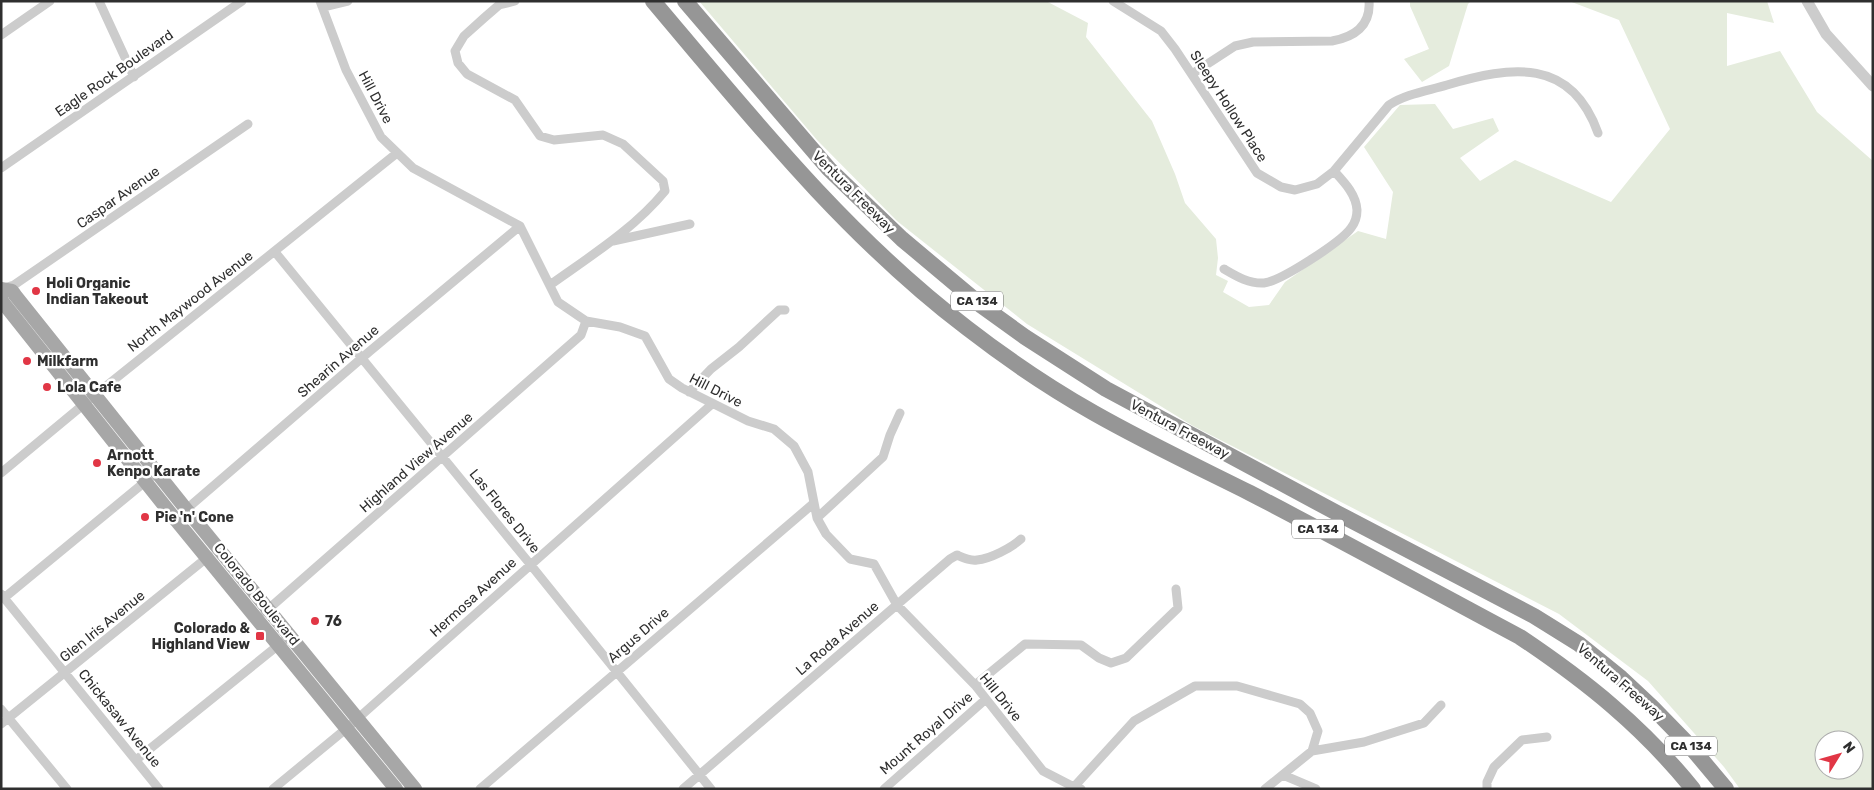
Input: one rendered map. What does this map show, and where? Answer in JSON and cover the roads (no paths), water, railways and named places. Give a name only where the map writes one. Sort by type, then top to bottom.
[{"type":"highway","name":"Ventura Freeway","points":[[653,1],[795,169],[854,230],[924,293],[967,328],[1025,370],[1094,413],[1520,637],[1589,686],[1636,725],[1673,764],[1693,789]]},
{"type":"highway","points":[[675,1],[794,143],[864,216],[929,273],[1004,332],[1061,370],[1134,413],[1313,507],[1337,513]]},
{"type":"highway","name":"Ventura Freeway","points":[[685,1],[829,169],[902,239],[982,306],[1025,337],[1106,389],[1534,616],[1579,644],[1621,678],[1652,707],[1690,746],[1726,789]]},
{"type":"highway","points":[[924,293],[939,296],[1004,345],[1074,392],[1499,616],[1555,650],[1596,680],[1629,708],[1659,738],[1702,789]]},
{"type":"highway","points":[[1652,707],[1656,718],[1693,758],[1717,789]]},
{"type":"main road","name":"Colorado Boulevard","points":[[1,289],[12,291],[186,509],[291,635],[415,789]]},
{"type":"main road","name":"Colorado Boulevard","points":[[1,300],[145,482],[396,789]]},
{"type":"street","points":[[1,35],[50,1]]},
{"type":"street","points":[[99,1],[134,77]]},
{"type":"street","name":"Eagle Rock Boulevard","points":[[1,168],[242,1]]},
{"type":"street","points":[[322,4],[348,1]]},
{"type":"street","points":[[514,1],[499,3],[464,36],[455,51],[458,63],[467,74],[515,100],[540,136],[554,140],[603,135],[623,144],[663,181],[665,191],[657,202],[610,241],[550,285]]},
{"type":"street","name":"Sleepy Hollow Place","points":[[1113,1],[1161,31],[1192,74],[1257,173],[1281,187],[1295,190],[1318,184],[1334,170],[1388,105],[1399,99],[1458,82],[1504,72],[1541,73],[1564,84],[1581,101],[1594,121],[1598,133]]},
{"type":"street","points":[[1192,74],[1235,46],[1242,44],[1253,42],[1332,41],[1354,35],[1368,17],[1369,1]]},
{"type":"street","points":[[1807,1],[1830,38],[1873,86]]},
{"type":"street","name":"Hill Drive","points":[[322,4],[346,70],[382,137],[413,168],[520,226],[558,302],[586,321],[620,327],[645,336],[669,379],[689,392],[748,422],[774,429],[794,446],[808,472],[817,518],[826,534],[850,559],[874,564],[897,604],[975,685],[1043,771],[1076,788]]},
{"type":"street","name":"Caspar Avenue","points":[[1,289],[19,282],[248,124]]},
{"type":"street","name":"North Maywood Avenue","points":[[1,473],[95,394],[275,252],[397,152]]},
{"type":"street","points":[[1224,269],[1252,282],[1264,283],[1293,271],[1344,235],[1352,227],[1356,219],[1357,209],[1353,193],[1334,170]]},
{"type":"street","points":[[610,241],[690,224]]},
{"type":"street","name":"Shearin Avenue","points":[[175,519],[362,358],[520,226]]},
{"type":"street","name":"Las Flores Drive","points":[[275,252],[711,789]]},
{"type":"street","points":[[689,392],[711,369],[739,347],[779,310],[785,310]]},
{"type":"street","name":"Highland View Avenue","points":[[257,618],[581,335],[586,321]]},
{"type":"street","name":"Hermosa Avenue","points":[[273,789],[347,728],[712,404]]},
{"type":"street","points":[[817,518],[883,457],[900,413]]},
{"type":"street","points":[[3,596],[157,472]]},
{"type":"street","name":"Argus Drive","points":[[480,789],[814,503]]},
{"type":"street","name":"La Roda Avenue","points":[[683,789],[957,554],[967,559],[978,560],[1011,548],[1020,539]]},
{"type":"street","name":"Glen Iris Avenue","points":[[1,724],[219,548]]},
{"type":"street","name":"Mount Royal Drive","points":[[975,685],[1025,644],[1082,645],[1099,658],[1111,663],[1126,658],[1178,608],[1176,589]]},
{"type":"street","name":"Chickasaw Avenue","points":[[3,596],[159,789]]},
{"type":"street","points":[[136,760],[291,635]]},
{"type":"street","points":[[1076,788],[1134,721],[1195,686],[1237,686],[1300,704],[1310,713],[1318,730],[1312,751]]},
{"type":"street","name":"Mount Royal Drive","points":[[884,789],[986,699]]},
{"type":"street","points":[[1265,789],[1312,751],[1364,742],[1424,723],[1441,705]]},
{"type":"street","points":[[1,709],[67,789]]},
{"type":"street","points":[[1487,789],[1487,782],[1494,766],[1522,740],[1547,737]]},
{"type":"street","points":[[1283,775],[1316,789]]},
{"type":"place","name":"Holi Organic Indian Takeout","points":[[36,291]]},
{"type":"place","name":"Milkfarm","points":[[27,361]]},
{"type":"place","name":"Lola Cafe","points":[[47,387]]},
{"type":"place","name":"Arnott Kenpo Karate","points":[[97,463]]},
{"type":"place","name":"Pie 'n' Cone","points":[[145,517]]},
{"type":"place","name":"76","points":[[315,621]]},
{"type":"place","name":"Colorado & Highland View","points":[[260,636]]}]
